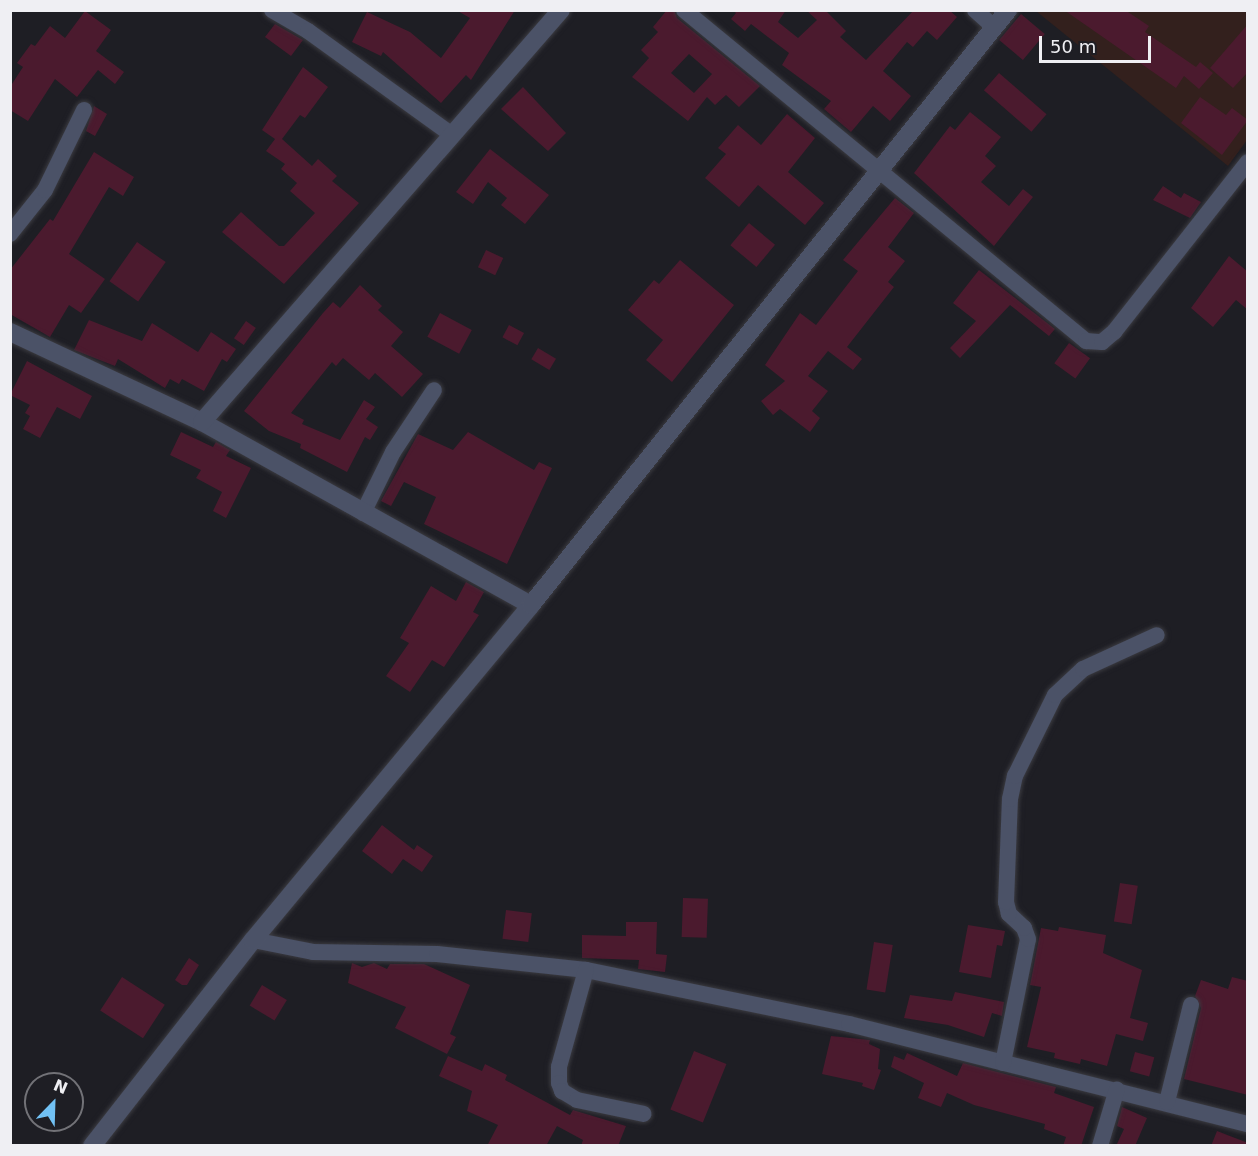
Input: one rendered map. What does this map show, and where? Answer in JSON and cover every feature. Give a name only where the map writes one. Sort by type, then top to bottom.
[{"type":"street","points":[[272,10],[308,31],[451,134]]},
{"type":"street","points":[[202,422],[561,10]]},
{"type":"street","points":[[684,10],[1086,341],[1102,342],[1120,325],[1248,162]]},
{"type":"street","points":[[975,10],[994,27]]},
{"type":"street","points":[[92,1146],[253,940],[531,605],[1008,10]]},
{"type":"street","points":[[10,234],[45,190],[84,110]]},
{"type":"street","points":[[10,332],[202,422],[531,605]]},
{"type":"street","points":[[363,513],[393,452],[434,390]]},
{"type":"street","points":[[1003,1063],[1028,939],[1024,928],[1009,914],[1006,902],[1010,799],[1016,776],[1055,695],[1083,669],[1156,635]]},
{"type":"street","points":[[253,940],[281,949],[313,952],[436,954],[586,970],[849,1024],[1117,1089],[1248,1124]]},
{"type":"street","points":[[586,970],[559,1067],[559,1083],[562,1091],[578,1100],[644,1114]]},
{"type":"street","points":[[1167,1102],[1191,1005]]},
{"type":"street","points":[[1100,1146],[1117,1089]]},
{"type":"shaded area","points":[[1036,11],[1247,11],[1247,140],[1228,166]]},
{"type":"building","points":[[456,10],[515,10],[471,80],[466,75],[441,103],[383,52],[381,56],[352,42],[367,12],[410,32],[441,58],[470,18]]},
{"type":"building","points":[[667,10],[674,10],[677,18],[760,86],[739,107],[726,95],[715,105],[707,97],[688,121],[632,77],[649,58],[641,50],[658,32],[653,27]],"holes":[[[689,54],[712,74],[694,93],[671,73]]]},
{"type":"building","points":[[733,10],[786,10],[778,22],[798,38],[817,20],[806,10],[825,10],[846,31],[840,37],[866,60],[914,10],[949,10],[957,17],[937,40],[927,31],[913,47],[907,42],[883,71],[911,96],[890,121],[873,106],[851,132],[824,109],[831,101],[782,65],[789,53],[751,24],[745,31],[731,19],[736,13]]},
{"type":"building","points":[[1064,10],[1125,10],[1149,26],[1145,32],[1196,67],[1200,62],[1213,73],[1199,89],[1184,76],[1176,88]]},
{"type":"building","points":[[85,11],[111,30],[96,51],[124,72],[115,84],[98,70],[77,97],[55,79],[28,121],[10,110],[10,87],[23,67],[17,63],[31,44],[35,46],[50,26],[65,38]]},
{"type":"building","points":[[1021,14],[1045,34],[1023,60],[999,40]]},
{"type":"building","points":[[275,24],[303,40],[291,56],[265,37]]},
{"type":"building","points":[[1248,24],[1248,72],[1233,88],[1210,68]]},
{"type":"building","points":[[303,67],[328,87],[305,118],[300,115],[282,139],[312,166],[318,159],[337,176],[332,181],[359,203],[284,284],[222,232],[241,212],[279,246],[284,246],[315,213],[290,191],[297,183],[281,169],[285,164],[266,151],[275,139],[262,130]]},
{"type":"building","points":[[999,73],[1047,114],[1031,132],[984,90]]},
{"type":"building","points":[[523,87],[566,133],[548,151],[501,109]]},
{"type":"building","points":[[1200,97],[1226,115],[1232,108],[1248,120],[1222,155],[1181,123]]},
{"type":"building","points":[[94,106],[107,114],[95,136],[86,131]]},
{"type":"building","points":[[970,112],[1001,137],[985,156],[996,166],[981,182],[1009,206],[1023,189],[1033,197],[994,246],[914,173],[950,126],[955,130]]},
{"type":"building","points":[[787,114],[815,138],[788,172],[824,203],[805,225],[758,185],[739,207],[705,178],[726,154],[718,148],[738,125],[761,145]]},
{"type":"building","points":[[490,149],[549,195],[525,224],[501,205],[507,198],[488,182],[473,204],[456,192]]},
{"type":"building","points":[[94,152],[134,177],[123,196],[109,187],[69,254],[105,279],[81,313],[69,305],[50,337],[10,314],[10,270],[50,219],[53,221]]},
{"type":"building","points":[[1163,186],[1181,198],[1184,193],[1201,202],[1190,218],[1153,200]]},
{"type":"building","points":[[895,198],[914,213],[888,247],[905,261],[888,282],[894,287],[847,347],[862,359],[853,370],[828,351],[808,376],[828,391],[812,411],[820,418],[810,432],[780,409],[773,415],[761,401],[785,381],[765,365],[800,313],[816,325],[858,271],[843,260]]},
{"type":"building","points":[[749,223],[775,245],[756,267],[730,245]]},
{"type":"building","points":[[137,242],[166,262],[138,301],[109,281]]},
{"type":"building","points":[[486,250],[503,258],[495,275],[478,267]]},
{"type":"building","points":[[1229,256],[1248,272],[1248,310],[1236,300],[1213,327],[1191,308]]},
{"type":"building","points":[[680,260],[734,305],[672,382],[646,360],[663,340],[628,310],[654,280],[659,284]]},
{"type":"building","points":[[979,270],[1055,329],[1049,336],[1010,305],[960,358],[950,348],[976,321],[953,303]]},
{"type":"building","points":[[360,285],[382,306],[378,310],[403,332],[391,346],[423,374],[402,397],[375,373],[369,380],[343,358],[336,366],[332,362],[291,413],[304,420],[302,424],[340,440],[364,400],[375,407],[366,419],[378,427],[370,440],[365,437],[347,472],[300,448],[301,444],[269,431],[244,411],[333,302],[340,308]]},
{"type":"building","points":[[440,313],[472,330],[459,354],[427,337]]},
{"type":"building","points":[[89,320],[142,341],[152,323],[198,352],[211,332],[236,349],[227,362],[222,359],[204,391],[182,379],[179,384],[170,379],[165,388],[118,359],[115,366],[74,350]]},
{"type":"building","points":[[246,321],[256,328],[244,345],[234,338]]},
{"type":"building","points":[[509,325],[524,333],[517,345],[502,337]]},
{"type":"building","points":[[1069,343],[1090,358],[1075,379],[1054,363]]},
{"type":"building","points":[[538,348],[556,359],[549,370],[531,359]]},
{"type":"building","points":[[27,361],[92,396],[80,419],[57,407],[40,438],[23,429],[30,416],[25,413],[30,405],[10,395]]},
{"type":"building","points":[[181,432],[213,447],[216,442],[230,450],[226,456],[251,468],[226,518],[213,511],[222,492],[196,478],[201,470],[170,455]]},
{"type":"building","points":[[468,432],[534,470],[539,462],[552,468],[507,564],[424,524],[436,497],[404,482],[391,506],[381,501],[418,434],[453,450]]},
{"type":"building","points":[[466,582],[484,592],[473,612],[479,615],[444,667],[432,660],[410,692],[386,676],[409,643],[400,638],[431,586],[456,601]]},
{"type":"building","points":[[382,825],[414,850],[417,845],[433,856],[422,872],[403,859],[392,874],[362,851]]},
{"type":"building","points":[[1120,883],[1138,886],[1132,924],[1114,922]]},
{"type":"building","points":[[683,898],[708,899],[707,938],[682,937]]},
{"type":"building","points":[[506,910],[532,913],[528,942],[502,939]]},
{"type":"building","points":[[626,922],[657,922],[656,954],[667,955],[665,972],[638,969],[639,960],[582,958],[582,935],[626,936]]},
{"type":"building","points":[[968,925],[1005,931],[1002,946],[997,945],[991,978],[959,972]]},
{"type":"building","points":[[1059,927],[1106,935],[1103,953],[1142,970],[1130,1018],[1148,1023],[1143,1041],[1116,1034],[1107,1066],[1081,1059],[1080,1064],[1054,1058],[1055,1053],[1027,1047],[1041,987],[1030,985],[1041,928],[1058,931]]},
{"type":"building","points":[[874,942],[893,945],[885,992],[866,989]]},
{"type":"building","points":[[189,958],[199,965],[187,985],[182,985],[175,980]]},
{"type":"building","points":[[352,963],[362,967],[374,963],[387,969],[390,964],[424,964],[470,985],[450,1034],[456,1037],[447,1054],[395,1028],[406,1007],[348,983]]},
{"type":"building","points":[[122,977],[165,1005],[143,1038],[100,1011]]},
{"type":"building","points":[[1232,977],[1248,981],[1248,1095],[1184,1079],[1201,1008],[1195,996],[1201,980],[1228,989]]},
{"type":"building","points":[[262,985],[287,1000],[274,1021],[250,1006]]},
{"type":"building","points":[[955,992],[1004,1002],[1002,1016],[992,1013],[984,1037],[948,1025],[904,1018],[910,995],[952,1001]]},
{"type":"building","points":[[831,1036],[870,1040],[869,1044],[880,1049],[878,1069],[881,1070],[874,1090],[862,1086],[863,1083],[822,1074]]},
{"type":"building","points":[[694,1051],[726,1064],[703,1123],[670,1109]]},
{"type":"building","points":[[1135,1052],[1154,1057],[1149,1076],[1130,1071]]},
{"type":"building","points":[[907,1053],[957,1076],[963,1063],[1056,1087],[1054,1093],[1094,1107],[1081,1146],[1063,1146],[1066,1137],[1044,1129],[1045,1124],[974,1105],[947,1093],[941,1107],[918,1098],[924,1083],[891,1067],[894,1056],[904,1060]]},
{"type":"building","points":[[448,1056],[482,1071],[485,1064],[507,1075],[505,1080],[570,1115],[573,1110],[626,1126],[618,1146],[581,1146],[583,1140],[557,1126],[546,1146],[487,1146],[498,1125],[467,1111],[472,1091],[439,1076]]},
{"type":"building","points":[[1122,1107],[1147,1118],[1135,1146],[1116,1146],[1124,1129],[1117,1126]]},
{"type":"building","points":[[1217,1131],[1248,1143],[1248,1146],[1211,1146]]}]
